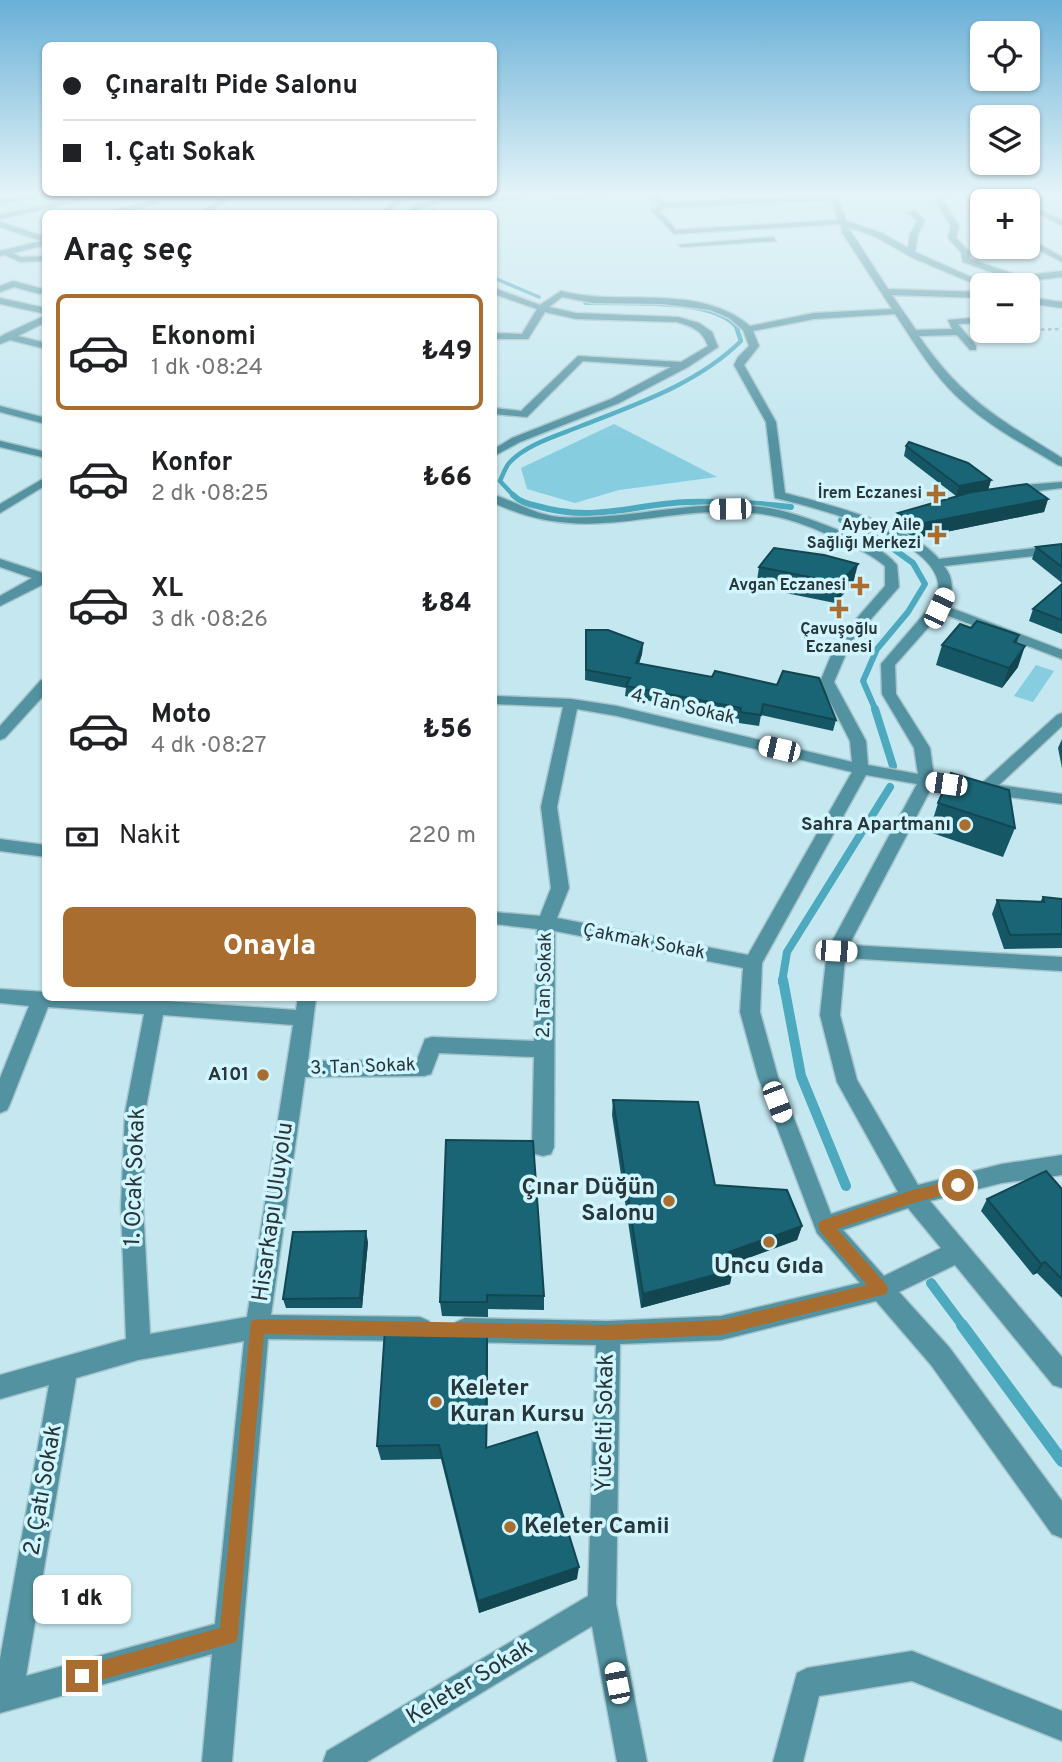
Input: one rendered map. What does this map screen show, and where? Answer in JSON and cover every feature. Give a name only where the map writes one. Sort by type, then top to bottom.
[{"type":"street","points":[[875,276],[936,368],[965,400],[1062,463]]},
{"type":"street","points":[[1011,276],[1019,279],[1043,276]]},
{"type":"street","points":[[0,289],[13,284],[40,291]]},
{"type":"street","points":[[497,292],[576,316],[681,319],[700,325],[709,332],[713,347],[685,365],[615,401],[516,440],[497,451]]},
{"type":"street","points":[[886,292],[970,295]]},
{"type":"street","points":[[497,336],[525,337],[543,307],[561,294],[594,301],[695,305],[720,309],[748,329],[754,346],[741,359],[739,365],[771,422],[779,495],[877,525],[919,549],[937,563],[946,580],[946,593],[939,608],[888,664],[887,678],[888,694],[922,748],[927,781],[836,951],[830,1015],[847,1082],[913,1197],[1062,1376]]},
{"type":"street","points":[[0,301],[42,310]]},
{"type":"street","points":[[1040,302],[1062,305]]},
{"type":"street","points":[[748,329],[814,316],[898,311]]},
{"type":"street","points":[[0,341],[42,320]]},
{"type":"street","points":[[970,320],[951,321],[974,348]]},
{"type":"street","points":[[913,333],[961,332]]},
{"type":"street","points":[[0,334],[42,344]]},
{"type":"street","points":[[497,411],[523,415],[581,358],[685,365]]},
{"type":"street","points":[[0,409],[42,420]]},
{"type":"street","points":[[0,444],[42,454]]},
{"type":"street","points":[[0,509],[42,483]]},
{"type":"street","points":[[994,492],[1062,485]]},
{"type":"street","points":[[497,501],[506,507],[566,522],[601,522],[711,509],[748,509],[783,515],[818,526],[881,556],[891,565],[892,587],[844,639],[832,659],[827,682],[858,741],[860,769],[753,962],[750,1012],[768,1077],[825,1226],[940,1356],[1062,1524]]},
{"type":"street","points":[[818,526],[847,514]]},
{"type":"street","points":[[877,525],[897,518]]},
{"type":"street","points":[[937,563],[1062,549]]},
{"type":"street","points":[[0,563],[41,575]]},
{"type":"street","points":[[0,602],[41,575]]},
{"type":"street","points":[[939,608],[1062,654]]},
{"type":"street","points":[[0,735],[42,688]]},
{"type":"street","name":"4. Tan Sokak","points":[[497,700],[571,704],[617,711],[860,769],[1062,799]]},
{"type":"street","name":"2. Tan Sokak","points":[[543,1147],[546,923],[560,888],[548,807],[571,704]]},
{"type":"street","points":[[985,789],[1062,718]]},
{"type":"street","points":[[0,845],[42,850]]},
{"type":"street","name":"Çakmak Sokak","points":[[497,918],[546,923],[753,962]]},
{"type":"street","points":[[836,951],[1062,964]]},
{"type":"street","points":[[0,996],[41,999],[0,1104]]},
{"type":"street","points":[[70,1001],[155,1007],[305,1008]]},
{"type":"street","name":"1. Ocak Sokak","points":[[138,1348],[132,1206],[135,1113],[155,1007]]},
{"type":"street","name":"Hisarkapı Uluyolu","points":[[217,1762],[257,1327],[305,1008]]},
{"type":"street","name":"3. Tan Sokak","points":[[295,1069],[424,1068],[432,1045],[543,1049]]},
{"type":"street","points":[[825,1226],[913,1197],[1026,1168],[1062,1166]]},
{"type":"street","points":[[0,1387],[138,1348],[257,1327],[608,1333],[721,1328],[881,1289],[957,1252]]},
{"type":"street","name":"Yücelti Sokak","points":[[608,1333],[602,1604],[632,1762]]},
{"type":"street","name":"2. Çatı Sokak","points":[[4,1697],[65,1367]]},
{"type":"street","name":"Keleter Sokak","points":[[338,1762],[602,1604]]},
{"type":"street","points":[[4,1697],[229,1635]]},
{"type":"street","points":[[788,1762],[807,1683],[912,1666],[1062,1726]]},
{"type":"path","points":[[1040,329],[1062,328]]},
{"type":"shaded area","points":[[614,424],[717,477],[619,490],[575,503],[527,489],[521,468]]},
{"type":"shaded area","points":[[1036,665],[1054,671],[1033,702],[1014,696]]},
{"type":"building","points":[[909,442],[968,463],[991,480],[959,486],[906,446]]},
{"type":"building","points":[[1027,484],[1048,499],[919,524],[898,513],[972,492]]},
{"type":"building","points":[[1062,544],[1062,567],[1036,547]]},
{"type":"building","points":[[774,548],[824,555],[858,564],[839,583],[759,567]]},
{"type":"building","points":[[1062,584],[1062,620],[1033,609]]},
{"type":"building","points":[[977,621],[1019,635],[1014,642],[1025,646],[1009,668],[942,645],[960,624],[971,628]]},
{"type":"building","points":[[586,630],[608,630],[643,643],[636,663],[712,677],[715,671],[777,685],[783,671],[819,678],[836,720],[763,704],[761,715],[740,712],[741,708],[626,686],[630,678],[586,670]]},
{"type":"building","points":[[951,773],[1009,790],[1015,828],[938,803]]},
{"type":"building","points":[[1043,897],[1062,899],[1062,934],[1010,935],[997,900],[1044,902]]},
{"type":"building","name":"Çınar Düğün Salonu","points":[[613,1100],[698,1102],[715,1185],[787,1190],[802,1226],[729,1252],[733,1270],[643,1294]]},
{"type":"building","points":[[446,1140],[533,1141],[544,1296],[487,1295],[487,1302],[440,1302]]},
{"type":"building","points":[[1046,1171],[1062,1189],[1062,1279],[1045,1262],[1041,1264],[987,1199]]},
{"type":"building","points":[[366,1231],[360,1298],[283,1299],[293,1232]]},
{"type":"building","points":[[385,1329],[487,1330],[486,1448],[537,1432],[579,1567],[478,1601],[439,1445],[377,1446]]},
{"type":"waterway","points":[[497,279],[539,297]]},
{"type":"waterway","points":[[585,303],[688,307],[725,318],[737,328]]},
{"type":"waterway","points":[[513,495],[500,481],[507,466],[517,456],[544,441],[645,401],[686,381],[724,356],[741,341],[737,328]]},
{"type":"waterway","points":[[513,495],[530,504],[577,513],[688,502],[791,507]]},
{"type":"waterway","points":[[841,520],[881,540],[913,563],[925,584],[908,612],[877,649],[863,681],[876,711]]},
{"type":"waterway","points":[[875,709],[893,766]]},
{"type":"waterway","points":[[782,982],[787,952],[890,787]]},
{"type":"waterway","points":[[783,980],[801,1076],[846,1186]]},
{"type":"waterway","points":[[931,1283],[963,1326]]},
{"type":"waterway","points":[[962,1325],[1062,1461]]},
{"type":"place","name":"İrem Eczanesi","points":[[936,494]]},
{"type":"place","name":"Aybey Aile Sağlığı Merkezi","points":[[937,535]]},
{"type":"place","name":"Avgan Eczanesi","points":[[860,586]]},
{"type":"place","name":"Çavuşoğlu Eczanesi","points":[[839,609]]},
{"type":"place","name":"Sahra Apartmanı","points":[[965,825]]},
{"type":"place","name":"A101","points":[[263,1075]]},
{"type":"place","name":"Çınar Düğün Salonu","points":[[669,1201]]},
{"type":"place","name":"Uncu Gıda","points":[[769,1242]]},
{"type":"place","name":"Keleter Kuran Kursu","points":[[436,1402]]},
{"type":"place","name":"Keleter Camii","points":[[510,1527]]},
{"type":"route","points":[[82,1676],[229,1635],[257,1327],[608,1333],[721,1328],[881,1289],[825,1226],[958,1185]]}]
